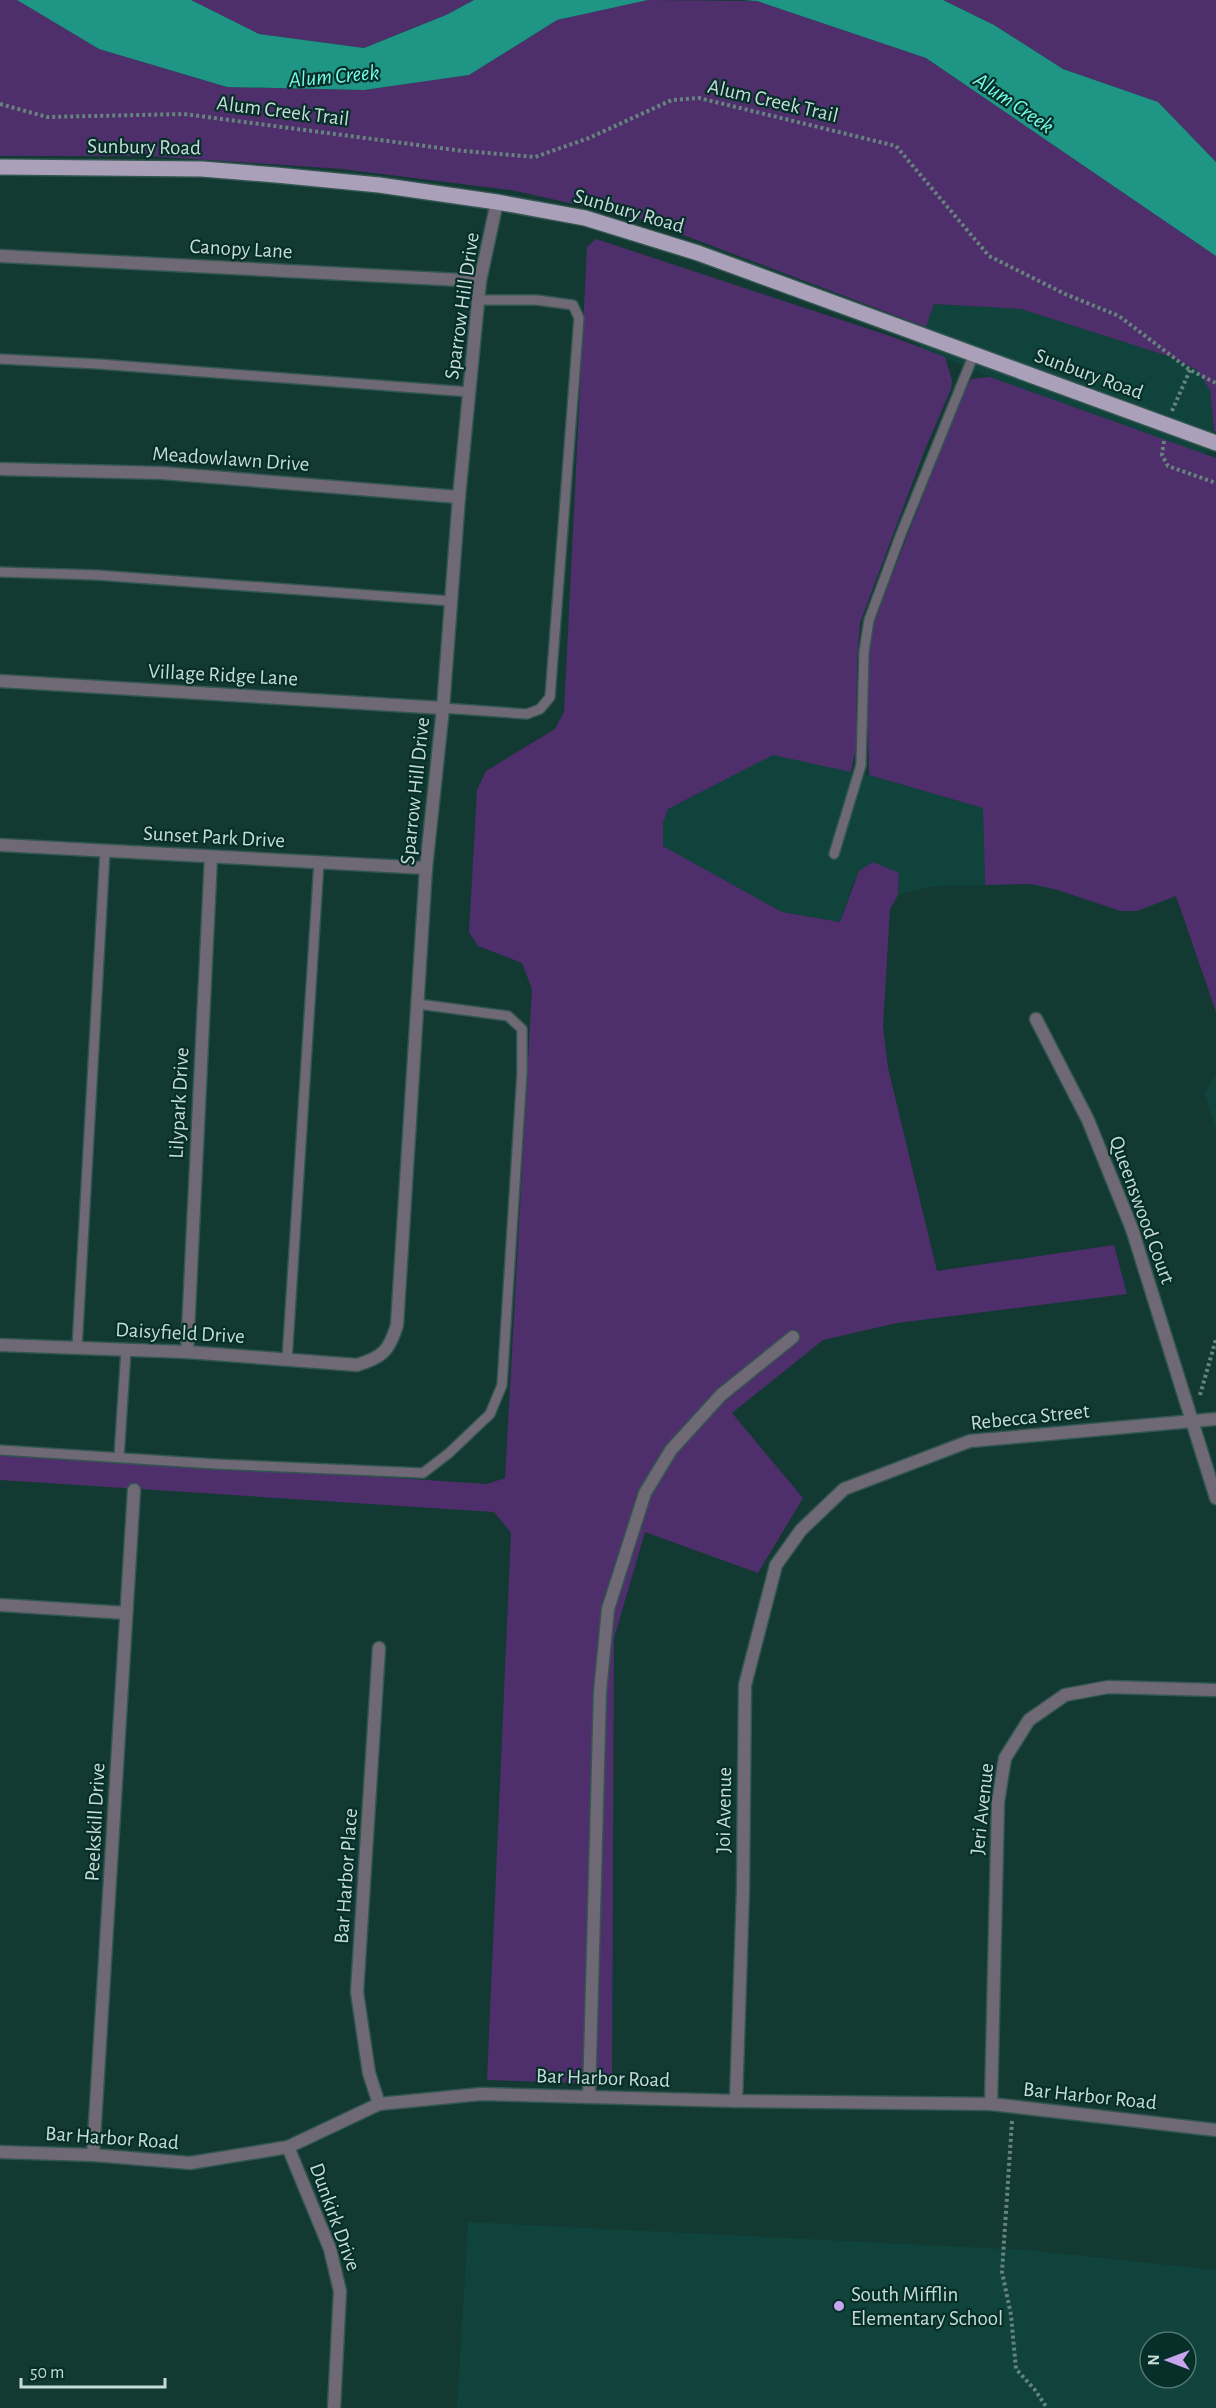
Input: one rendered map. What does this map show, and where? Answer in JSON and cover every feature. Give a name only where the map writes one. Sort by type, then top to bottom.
[{"type":"main road","name":"Sunbury Road","points":[[0,167],[202,169],[379,185],[497,202],[585,218],[698,254],[1216,443]]},
{"type":"street","name":"Sparrow Hill Drive","points":[[357,1365],[376,1359],[391,1345],[397,1325],[426,868],[443,708],[459,496],[480,281],[497,202]]},
{"type":"street","name":"Canopy Lane","points":[[0,256],[480,281]]},
{"type":"street","name":"Meadowlawn Drive","points":[[0,469],[162,473],[459,496]]},
{"type":"street","name":"Village Ridge Lane","points":[[0,681],[443,708]]},
{"type":"street","name":"Sunset Park Drive","points":[[0,845],[426,868]]},
{"type":"street","name":"Lilypark Drive","points":[[187,1352],[211,857]]},
{"type":"street","name":"Queenswood Court","points":[[1036,1019],[1088,1119],[1132,1229],[1216,1498]]},
{"type":"street","points":[[589,2097],[600,1692],[608,1609],[645,1493],[671,1450],[721,1395],[793,1337]]},
{"type":"street","name":"Daisyfield Drive","points":[[0,1345],[187,1352],[357,1365]]},
{"type":"street","name":"Rebecca Street","points":[[801,1530],[844,1489],[970,1441],[1216,1419]]},
{"type":"street","name":"Peekskill Drive","points":[[93,2155],[134,1490]]},
{"type":"street","name":"Joi Avenue","points":[[736,2101],[743,1889],[745,1685],[776,1565],[801,1530]]},
{"type":"street","points":[[0,1605],[126,1613]]},
{"type":"street","name":"Bar Harbor Place","points":[[379,1648],[357,1992],[369,2073],[379,2104]]},
{"type":"street","name":"Jeri Avenue","points":[[991,2104],[998,1802],[1005,1758],[1029,1720],[1065,1695],[1107,1687],[1216,1689]]},
{"type":"street","name":"Bar Harbor Road","points":[[0,2152],[93,2155],[190,2163],[288,2147],[379,2104],[481,2094],[736,2101],[991,2104],[1216,2130]]},
{"type":"street","name":"Dunkirk Drive","points":[[288,2147],[330,2250],[340,2291],[334,2408]]},
{"type":"lane","points":[[443,708],[527,714],[540,709],[550,696],[579,318],[573,305],[537,300],[478,300]]},
{"type":"lane","points":[[834,854],[861,765],[864,652],[869,620],[901,534],[974,354]]},
{"type":"lane","points":[[0,359],[79,362],[470,392]]},
{"type":"lane","points":[[0,572],[96,575],[451,601]]},
{"type":"lane","points":[[77,1348],[105,851]]},
{"type":"lane","points":[[287,1360],[319,862]]},
{"type":"lane","points":[[0,1450],[227,1465],[423,1473],[449,1453],[490,1414],[502,1385],[522,1073],[522,1029],[508,1016],[418,1004]]},
{"type":"lane","points":[[119,1457],[126,1350]]},
{"type":"path","name":"Alum Creek Trail","points":[[0,104],[47,117],[184,114],[463,151],[536,157],[589,138],[672,100],[699,98],[896,146],[989,256],[1065,294],[1119,316],[1190,370],[1216,383]]},
{"type":"path","points":[[1190,370],[1166,424],[1162,455],[1168,466],[1216,483]]},
{"type":"path","points":[[1193,1421],[1216,1339]]},
{"type":"path","points":[[1012,2107],[1002,2272],[1011,2315],[1016,2369],[1035,2390],[1047,2408]]},
{"type":"shaded area","points":[[0,0],[17,0],[99,49],[227,87],[364,90],[469,75],[557,20],[648,0],[757,1],[926,58],[1216,256],[1216,432],[1214,431],[1210,390],[1197,370],[1171,357],[1021,309],[934,304],[926,327],[641,219],[511,190],[342,169],[148,156],[0,156]]},
{"type":"shaded area","points":[[191,0],[474,0],[446,15],[364,48],[259,34]]},
{"type":"shaded area","points":[[943,0],[1216,0],[1216,162],[1158,102],[1063,69],[994,25]]},
{"type":"shaded area","points":[[596,239],[893,337],[945,357],[952,380],[951,389],[924,452],[860,623],[856,747],[851,772],[773,755],[668,809],[663,823],[663,846],[782,912],[840,922],[859,871],[873,862],[899,873],[898,895],[890,909],[883,1026],[888,1068],[937,1271],[1114,1245],[1127,1294],[897,1323],[823,1340],[732,1413],[803,1498],[758,1573],[645,1532],[614,1638],[612,2084],[487,2080],[511,1533],[494,1512],[0,1480],[0,1452],[487,1484],[505,1478],[532,989],[522,963],[478,946],[469,932],[477,790],[486,771],[555,729],[564,712],[587,247]]},
{"type":"shaded area","points":[[934,304],[1021,309],[1171,357],[1197,370],[1210,390],[1214,431],[1206,455],[990,377],[919,347]]},
{"type":"shaded area","points":[[990,377],[1216,458],[1216,1012],[1176,896],[1137,911],[1120,911],[1058,890],[1031,884],[985,885],[983,808],[869,775],[867,666],[872,627],[962,395],[971,379]]},
{"type":"shaded area","points":[[773,755],[869,775],[983,808],[985,885],[935,886],[898,895],[899,873],[854,880],[840,922],[782,912],[663,846],[663,823],[668,809]]},
{"type":"shaded area","points":[[1216,1075],[1216,1130],[1204,1093]]},
{"type":"shaded area","name":"South Mifflin Elementary School","points":[[468,2222],[1028,2250],[1216,2270],[1216,2408],[457,2408]]},
{"type":"water","name":"Alum Creek","points":[[17,0],[191,0],[259,34],[364,48],[446,15],[474,0],[648,0],[557,20],[469,75],[364,90],[227,87],[99,49]]},
{"type":"water","name":"Alum Creek","points":[[742,0],[943,0],[994,25],[1063,69],[1158,102],[1216,162],[1216,256],[926,58],[757,1]]},
{"type":"place","name":"South Mifflin Elementary School","points":[[839,2306]]}]
